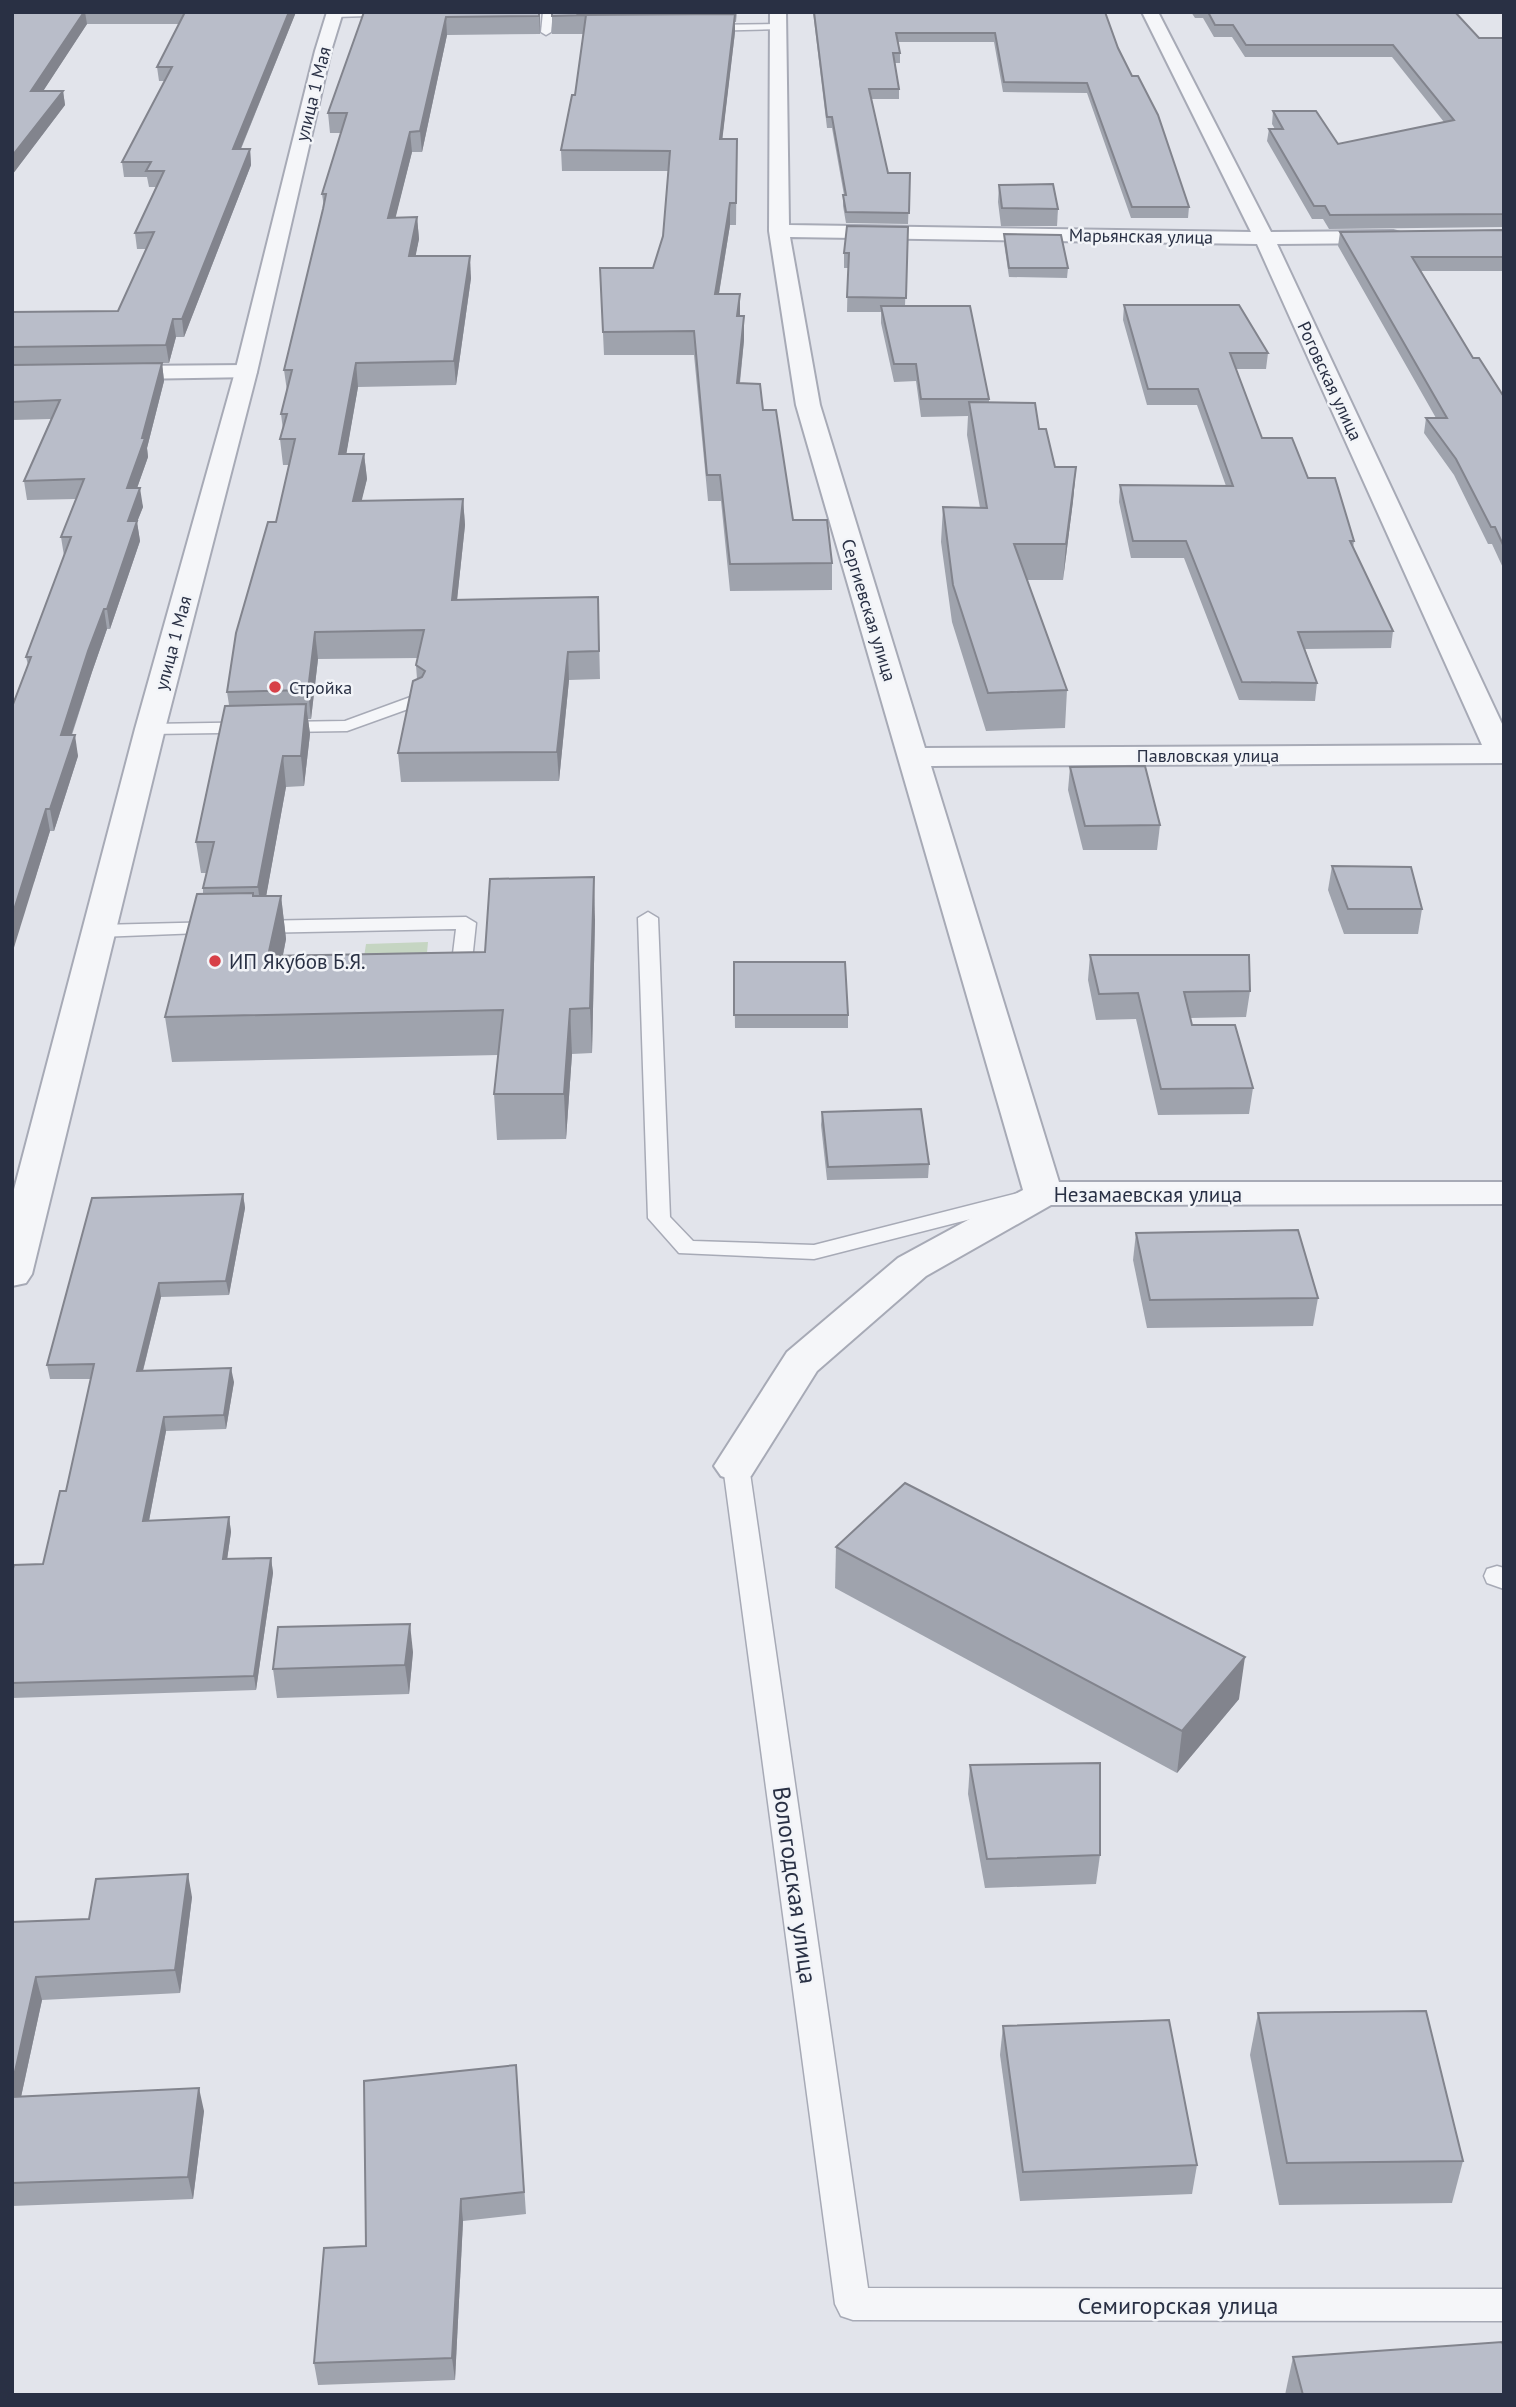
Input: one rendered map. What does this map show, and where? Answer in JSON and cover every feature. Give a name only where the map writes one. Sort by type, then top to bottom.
[{"type":"street","name":"Роговская улица","points":[[1150,12],[1264,238],[1503,754]]},
{"type":"street","name":"улица 1 Мая","points":[[12,1275],[150,729],[246,372],[323,51],[335,13]]},
{"type":"street","name":"Сергиевская улица","points":[[778,20],[779,231],[808,405],[1043,1194]]},
{"type":"street","name":"Марьянская улица","points":[[779,231],[1264,238],[1411,236]]},
{"type":"street","points":[[12,374],[246,372]]},
{"type":"street","name":"Павловская улица","points":[[913,757],[1503,754]]},
{"type":"street","name":"Незамаевская улица","points":[[736,1466],[802,1362],[912,1267],[1043,1194],[1504,1193]]},
{"type":"lane","points":[[546,32],[548,12]]},
{"type":"lane","points":[[335,13],[369,13]]},
{"type":"lane","points":[[699,28],[778,20]]},
{"type":"lane","points":[[150,729],[347,726],[416,700]]},
{"type":"lane","points":[[648,918],[659,1218],[687,1248],[814,1252],[1043,1194]]},
{"type":"lane","points":[[99,931],[466,922],[461,970]]},
{"type":"lane","name":"Вологодская улица","points":[[736,1466],[853,2304]]},
{"type":"lane","name":"Семигорская улица","points":[[853,2304],[1504,2305]]},
{"type":"green space","points":[[428,942],[425,975],[361,976],[366,944]]},
{"type":"building","points":[[12,12],[84,12],[31,91],[63,91],[12,156]]},
{"type":"building","points":[[185,12],[289,12],[233,149],[250,149],[182,319],[173,319],[166,345],[12,347],[12,312],[118,311],[154,232],[135,233],[164,171],[146,171],[151,162],[122,162],[172,67],[157,67]]},
{"type":"building","points":[[364,12],[539,12],[539,16],[446,17],[420,131],[410,132],[388,218],[417,217],[409,256],[470,256],[454,361],[356,363],[339,454],[364,454],[353,501],[463,499],[452,600],[598,597],[599,651],[568,652],[557,752],[398,753],[413,681],[422,677],[425,671],[416,665],[424,630],[315,632],[308,690],[227,692],[236,633],[268,522],[276,522],[295,439],[280,439],[287,414],[281,414],[292,370],[284,370],[323,209],[326,194],[322,194],[347,113],[328,113]]},
{"type":"building","points":[[552,12],[575,12],[579,15],[735,14],[720,139],[737,139],[736,203],[730,203],[715,294],[740,294],[737,316],[744,316],[737,383],[760,384],[763,410],[776,410],[793,520],[827,520],[832,563],[730,564],[720,475],[707,475],[694,331],[603,332],[600,268],[653,268],[663,236],[670,151],[561,150],[572,95],[575,95],[586,15],[552,16]]},
{"type":"building","points":[[814,12],[1105,12],[1132,76],[1138,76],[1158,115],[1189,207],[1132,207],[1087,83],[1004,82],[995,33],[896,33],[900,53],[893,53],[899,89],[869,89],[888,173],[910,173],[909,213],[846,212],[843,195],[846,195],[832,117],[827,117]]},
{"type":"building","points":[[1208,12],[1455,12],[1479,38],[1504,38],[1504,214],[1330,215],[1325,206],[1314,206],[1269,129],[1283,129],[1273,111],[1316,111],[1338,144],[1454,120],[1393,45],[1246,45],[1233,25],[1215,25]]},
{"type":"building","points":[[1053,184],[1058,209],[1002,208],[999,185]]},
{"type":"building","points":[[847,226],[908,227],[906,298],[847,297],[849,253],[844,253]]},
{"type":"building","points":[[1504,230],[1504,257],[1412,257],[1473,358],[1479,358],[1504,397],[1504,547],[1456,459],[1426,418],[1447,418],[1340,232]]},
{"type":"building","points":[[1004,234],[1061,235],[1068,268],[1009,268]]},
{"type":"building","points":[[1124,305],[1239,305],[1268,353],[1230,353],[1262,438],[1292,438],[1308,478],[1335,478],[1354,541],[1350,541],[1393,631],[1298,632],[1317,683],[1242,682],[1186,541],[1133,541],[1120,485],[1233,486],[1198,389],[1148,389]]},
{"type":"building","points":[[881,306],[970,306],[989,399],[921,399],[916,364],[894,364]]},
{"type":"building","points":[[162,363],[142,438],[145,438],[127,488],[140,488],[128,521],[137,521],[107,609],[104,609],[88,651],[61,735],[75,735],[50,809],[46,809],[12,916],[12,707],[31,657],[26,657],[71,537],[61,537],[84,479],[24,481],[60,400],[12,402],[12,365]]},
{"type":"building","points":[[969,402],[1035,403],[1039,429],[1046,429],[1055,467],[1076,467],[1066,544],[1014,544],[1067,690],[988,693],[953,585],[943,507],[987,508]]},
{"type":"building","points":[[306,704],[301,756],[283,756],[258,887],[203,888],[214,842],[196,842],[225,706]]},
{"type":"building","points":[[1145,766],[1160,825],[1085,826],[1070,767]]},
{"type":"building","points":[[1332,866],[1411,867],[1422,909],[1348,909]]},
{"type":"building","points":[[594,877],[590,1008],[570,1009],[564,1094],[494,1094],[503,1010],[165,1017],[197,894],[253,893],[253,896],[281,896],[268,956],[485,952],[490,879]]},
{"type":"building","points":[[1090,955],[1249,955],[1250,991],[1184,992],[1192,1025],[1235,1025],[1253,1088],[1161,1089],[1138,993],[1099,994]]},
{"type":"building","points":[[734,962],[845,962],[848,1015],[734,1015]]},
{"type":"building","points":[[921,1109],[929,1164],[828,1167],[822,1112]]},
{"type":"building","points":[[243,1194],[226,1281],[159,1283],[137,1371],[231,1368],[224,1415],[164,1417],[143,1521],[229,1517],[223,1559],[271,1558],[254,1676],[12,1683],[12,1572],[14,1565],[43,1564],[60,1491],[66,1491],[94,1364],[47,1365],[92,1198]]},
{"type":"building","points":[[1298,1230],[1318,1298],[1150,1300],[1136,1233]]},
{"type":"building","points":[[905,1483],[1245,1657],[1182,1731],[836,1547]]},
{"type":"building","points":[[410,1624],[405,1665],[273,1669],[278,1627]]},
{"type":"building","points":[[1100,1763],[1100,1855],[987,1859],[970,1765]]},
{"type":"building","points":[[188,1874],[175,1970],[36,1977],[12,2085],[12,1922],[89,1919],[96,1879]]},
{"type":"building","points":[[1426,2011],[1463,2161],[1287,2163],[1258,2013]]},
{"type":"building","points":[[1169,2020],[1197,2165],[1023,2172],[1003,2026]]},
{"type":"building","points":[[516,2065],[524,2192],[461,2199],[452,2358],[314,2363],[324,2248],[366,2246],[364,2081]]},
{"type":"building","points":[[199,2088],[188,2177],[12,2183],[12,2097]]},
{"type":"building","points":[[1502,2342],[1504,2395],[1303,2395],[1293,2357]]},
{"type":"place","name":"Стройка","points":[[275,687]]},
{"type":"place","name":"ИП Якубов Б.Я.","points":[[215,961]]}]
